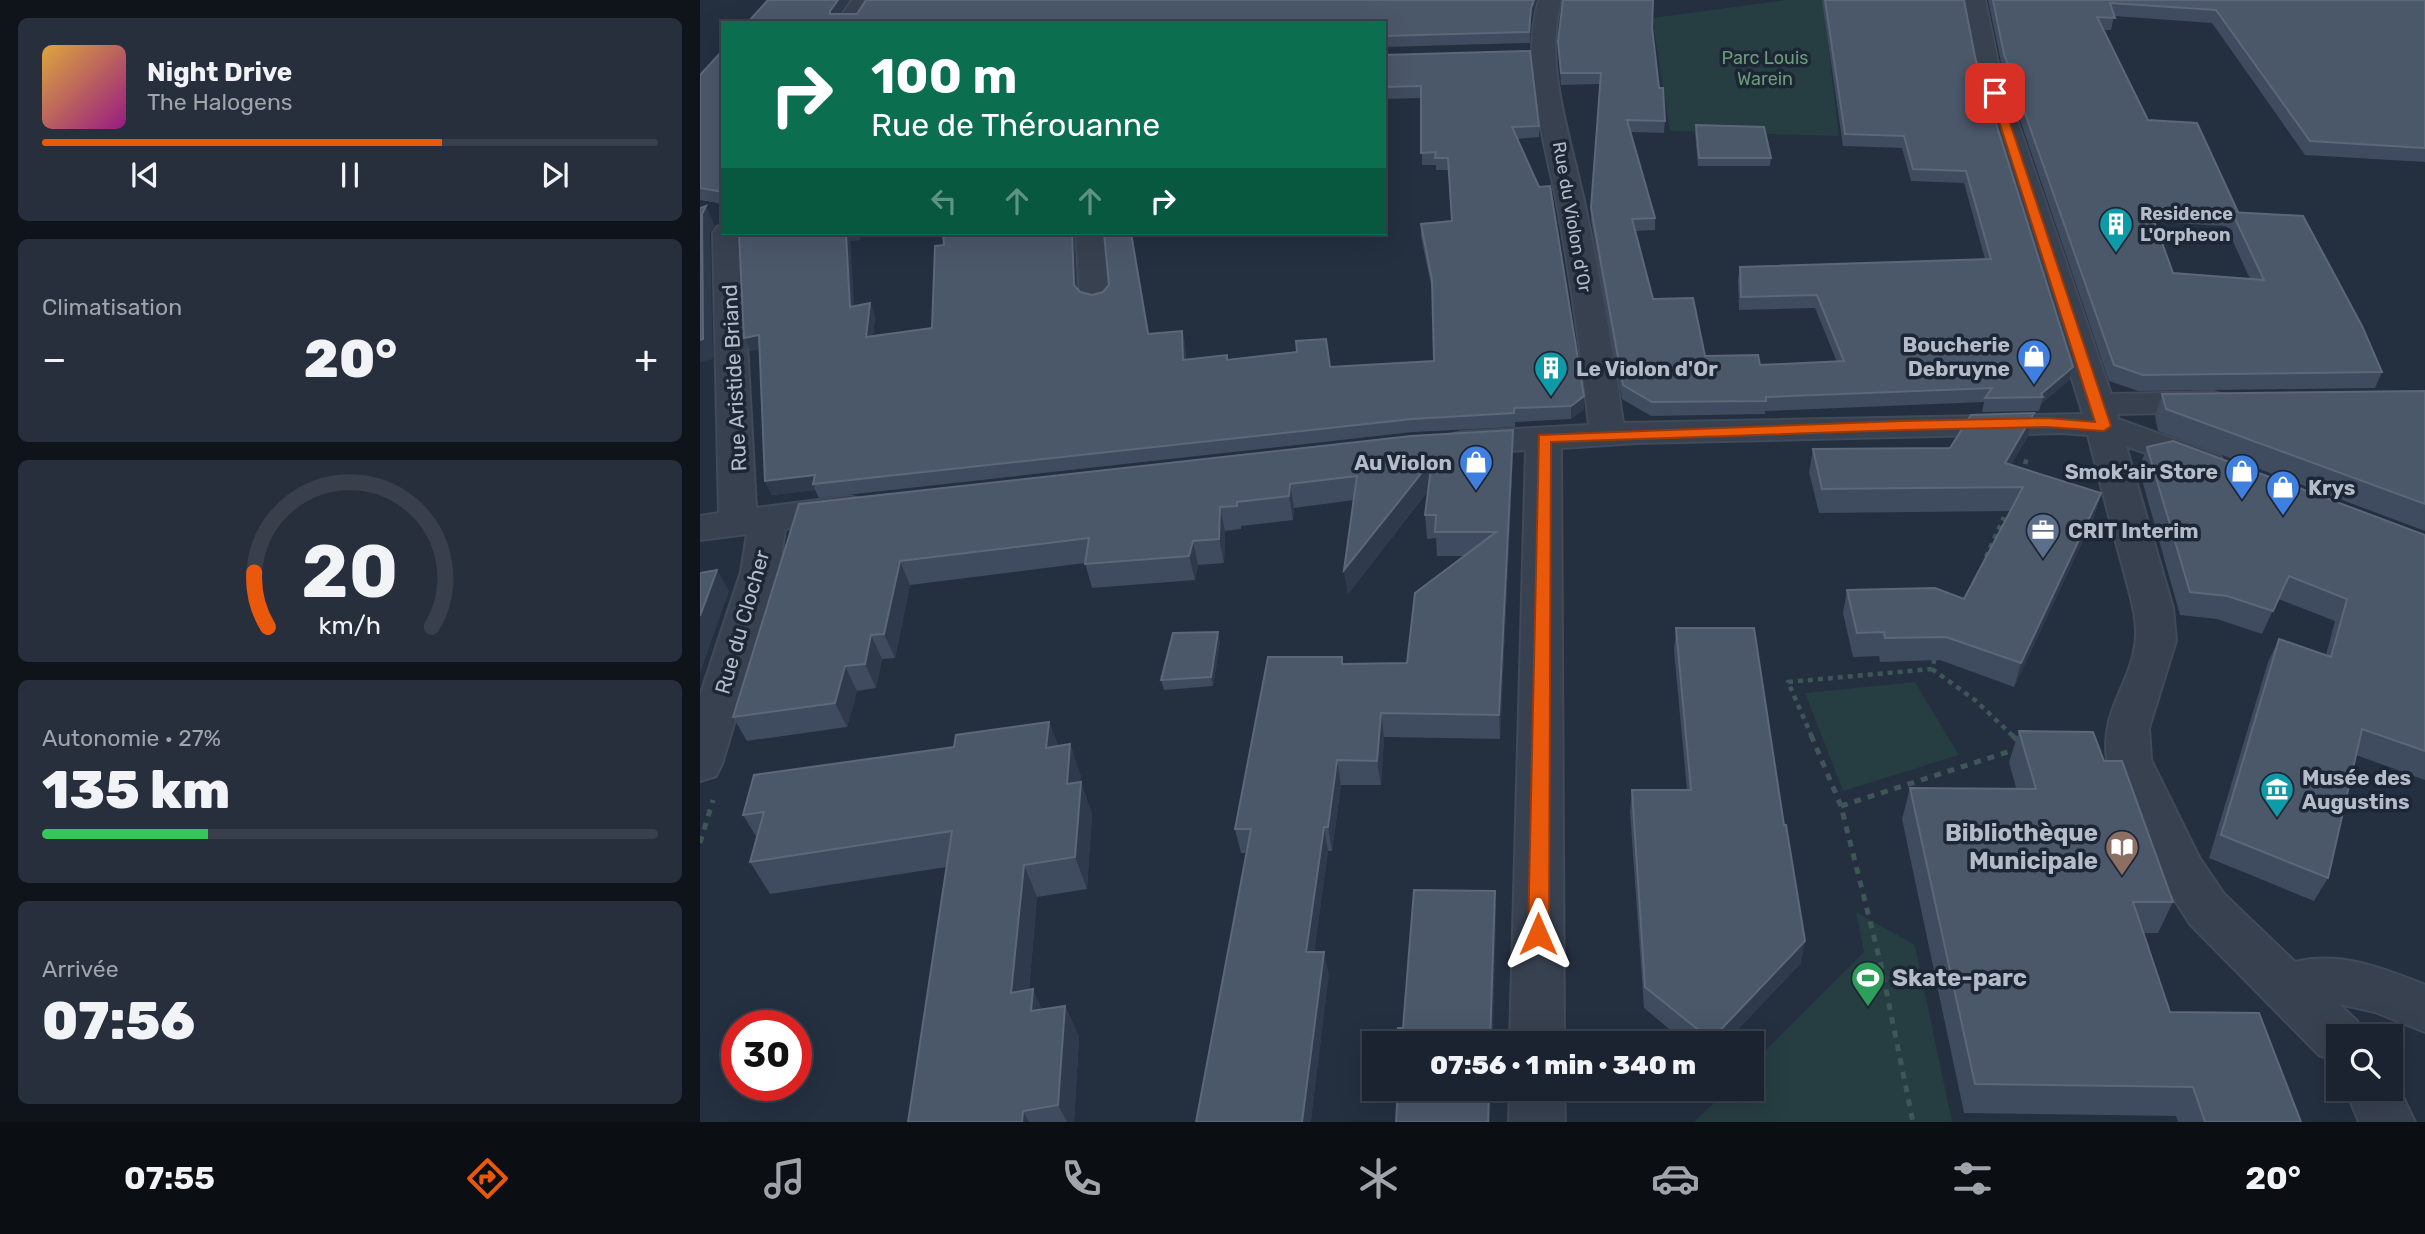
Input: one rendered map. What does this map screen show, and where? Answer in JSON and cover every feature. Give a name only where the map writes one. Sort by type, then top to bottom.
[{"type":"street","points":[[848,21],[863,0]]},
{"type":"street","name":"Rue du Violon d'Or","points":[[1550,0],[1533,53],[1568,184],[1607,435]]},
{"type":"street","points":[[1974,0],[1987,68],[2101,415],[2150,591],[2156,624],[2152,656],[2126,726],[2124,741],[2129,760],[2192,889],[2226,930],[2288,986],[2326,1026]]},
{"type":"street","name":"Rue Aristide Briand","points":[[722,235],[753,520]]},
{"type":"street","points":[[1090,235],[1096,297]]},
{"type":"street","points":[[1425,446],[1607,435],[2062,423],[2101,415],[2247,401]]},
{"type":"street","points":[[2101,415],[2237,475]]},
{"type":"street","points":[[1537,1031],[1544,438]]},
{"type":"street","points":[[700,528],[878,505]]},
{"type":"street","name":"Rue du Clocher","points":[[700,764],[760,572],[753,520]]},
{"type":"street","points":[[2288,986],[2307,980],[2355,982],[2425,1009]]},
{"type":"street","points":[[1537,1101],[1537,1122]]},
{"type":"street","points":[[2378,1101],[2387,1122]]},
{"type":"path","points":[[1983,562],[2004,517]]},
{"type":"path","points":[[1931,668],[1936,657]]},
{"type":"path","points":[[1841,806],[2024,747],[1975,700],[1931,668],[1788,682],[1841,806],[1881,965],[1913,1122]]},
{"type":"green space","name":"Parc Louis Warein","points":[[1786,0],[1823,0],[1839,136],[1670,131],[1652,18]]},
{"type":"green space","points":[[1915,682],[1959,755],[1843,791],[1805,693]]},
{"type":"green space","name":"Skate-parc","points":[[1856,912],[1915,945],[1952,1122],[1694,1122],[1716,1101],[1764,1101],[1764,1052],[1864,952]]},
{"type":"building","points":[[768,0],[838,0],[830,14],[857,14],[866,0],[1534,0],[1529,32],[1386,36],[1386,21],[749,21]]},
{"type":"building","points":[[1563,0],[1653,0],[1652,27],[1659,88],[1663,88],[1665,121],[1627,120],[1655,218],[1632,219],[1653,299],[1693,298],[1705,356],[1758,355],[1760,365],[1844,361],[1817,295],[1741,297],[1740,267],[1991,259],[1966,171],[1913,169],[1904,136],[1845,134],[1825,0],[1964,0],[1975,57],[2073,367],[2041,394],[2043,397],[1985,398],[1992,388],[1766,397],[1766,401],[1652,402],[1623,385],[1591,208],[1601,73],[1561,73],[1558,41]]},
{"type":"building","points":[[1993,0],[2425,0],[2425,148],[2310,141],[2216,10],[2110,3],[2115,18],[2097,17],[2148,120],[2197,123],[2238,212],[2149,207],[2173,273],[2264,280],[2232,212],[2303,216],[2362,326],[2382,372],[2143,375],[2114,365],[2004,54]]},
{"type":"building","points":[[1530,51],[1539,126],[1512,127],[1539,187],[1550,186],[1584,396],[1571,406],[1514,408],[1514,413],[1412,419],[813,484],[815,475],[765,481],[759,335],[744,338],[739,235],[846,235],[850,307],[870,303],[866,337],[932,328],[935,246],[944,245],[943,235],[1072,235],[1074,285],[1080,292],[1092,295],[1103,292],[1109,285],[1104,235],[1131,235],[1148,334],[1182,331],[1183,360],[1227,355],[1227,360],[1297,352],[1296,341],[1326,339],[1330,367],[1434,361],[1432,280],[1421,224],[1452,221],[1448,158],[1435,158],[1436,152],[1421,153],[1421,86],[1386,87],[1386,55]]},
{"type":"building","points":[[721,52],[721,192],[700,188],[700,75]]},
{"type":"building","points":[[1696,125],[1764,127],[1771,158],[1699,158]]},
{"type":"building","points":[[706,206],[702,214],[703,339],[700,340],[700,208]]},
{"type":"building","points":[[2425,391],[2425,504],[2166,409],[2162,394]]},
{"type":"building","points":[[2034,413],[2005,463],[2101,493],[2021,663],[1946,637],[1885,638],[1884,632],[1857,633],[1847,590],[1935,588],[1964,599],[2023,487],[1822,489],[1813,449],[1950,448],[1971,415]]},
{"type":"building","points":[[1513,430],[1499,715],[1381,713],[1377,761],[1337,760],[1328,827],[1324,827],[1306,952],[1324,952],[1302,1122],[1196,1122],[1251,829],[1235,829],[1268,657],[1342,657],[1342,664],[1407,663],[1415,593],[1496,532],[1435,532],[1436,515],[1425,515],[1432,460],[1344,570],[1357,476],[1290,484],[1289,496],[1237,502],[1237,506],[1220,507],[1219,539],[1193,541],[1189,556],[1085,564],[1089,538],[900,561],[884,634],[871,635],[865,664],[845,666],[835,703],[733,717],[799,504],[1411,436]]},
{"type":"building","points":[[2173,441],[2425,535],[2425,751],[2362,729],[2328,878],[2221,835],[2279,639],[2331,657],[2347,599],[2289,576],[2273,611],[2227,596],[2190,592],[2147,447]]},
{"type":"building","points":[[717,570],[700,616],[700,573]]},
{"type":"building","points":[[1676,628],[1754,628],[1805,941],[1720,1031],[1700,1031],[1645,987],[1632,790],[1691,790]]},
{"type":"building","points":[[1218,632],[1211,677],[1161,680],[1173,633]]},
{"type":"building","points":[[1049,722],[1046,748],[1070,744],[1067,784],[1081,782],[1075,857],[1024,865],[1011,993],[1033,989],[1031,1011],[1065,1006],[1058,1105],[1023,1111],[1022,1122],[908,1122],[952,831],[750,862],[764,812],[743,815],[754,775],[954,747],[956,735]]},
{"type":"building","points":[[2019,731],[2093,732],[2104,761],[2122,761],[2173,902],[2133,902],[2170,1012],[2259,1013],[2301,1122],[2205,1122],[2193,1087],[1975,1084],[1910,788],[2036,789]]},
{"type":"building","points":[[1414,890],[1495,891],[1490,1031],[1398,1031],[1398,1028],[1403,1028]]},
{"type":"building","points":[[1397,1101],[1489,1101],[1488,1122],[1396,1122]]},
{"type":"place","name":"Residence L'Orpheon","points":[[2116,254]]},
{"type":"place","name":"Boucherie Debruyne","points":[[2034,386]]},
{"type":"place","name":"Le Violon d'Or","points":[[1551,398]]},
{"type":"place","name":"Au Violon","points":[[1476,492]]},
{"type":"place","name":"Smok'air Store","points":[[2242,501]]},
{"type":"place","name":"Krys","points":[[2283,517]]},
{"type":"place","name":"CRIT Interim","points":[[2043,560]]},
{"type":"place","name":"Musée des Augustins","points":[[2277,819]]},
{"type":"place","name":"Bibliothèque Municipale","points":[[2122,877]]},
{"type":"place","name":"Skate-parc","points":[[1868,1008]]},
{"type":"route","points":[[1538,934],[1544,438],[1902,425],[2047,423],[2104,426],[1995,93]]}]
